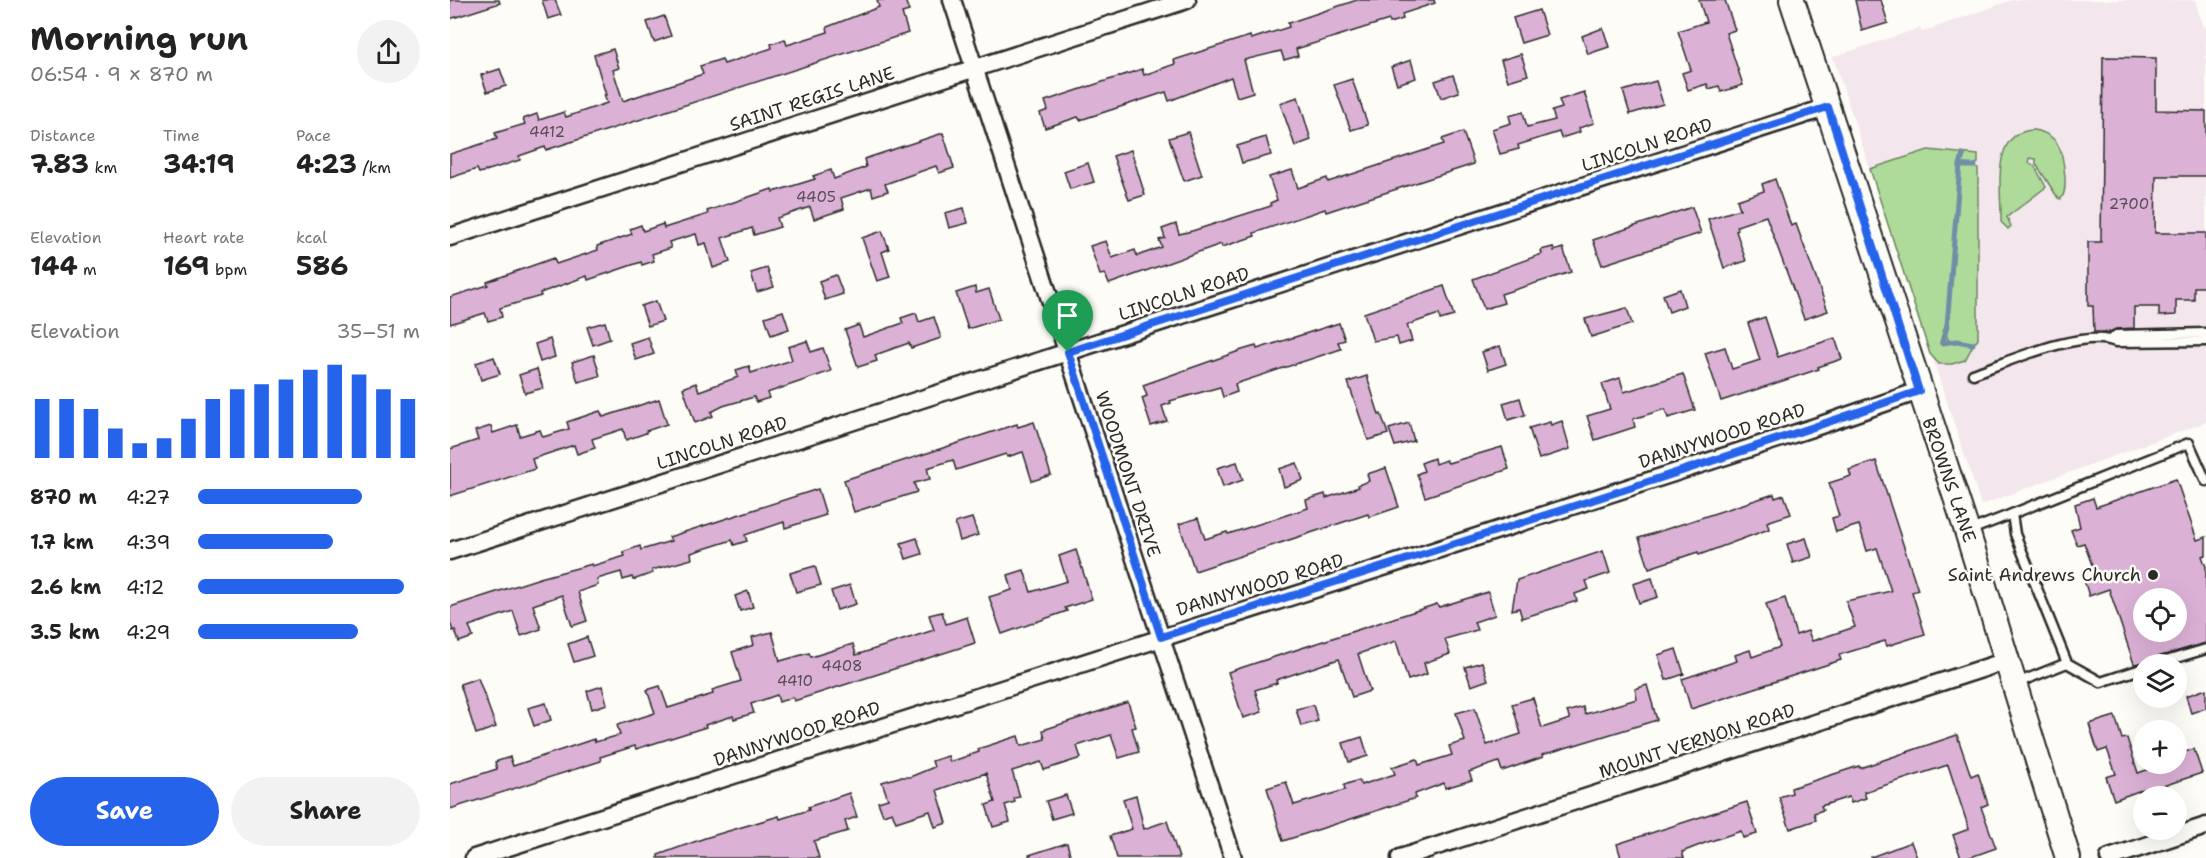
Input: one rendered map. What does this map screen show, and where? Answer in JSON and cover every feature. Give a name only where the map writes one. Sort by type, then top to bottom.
[{"type":"street","name":"WOODMONT DRIVE","points":[[952,0],[1233,858]]},
{"type":"street","name":"SAINT REGIS LANE","points":[[450,237],[1187,0]]},
{"type":"street","name":"BROWNS LANE","points":[[1792,0],[1967,531],[2068,858]]},
{"type":"street","name":"LINCOLN ROAD","points":[[450,551],[1828,107]]},
{"type":"street","name":"DANNYWOOD ROAD","points":[[474,858],[1440,549],[1919,391]]},
{"type":"street","name":"MOUNT VERNON ROAD","points":[[1401,858],[2006,661]]},
{"type":"street","points":[[2109,858],[2206,826]]},
{"type":"lane","points":[[2111,340],[2116,335],[2206,333]]},
{"type":"lane","points":[[1973,374],[2080,339],[2116,342],[2206,341]]},
{"type":"lane","points":[[1967,531],[2189,442],[2206,481]]},
{"type":"lane","points":[[2012,514],[2015,534],[2067,663],[2101,682],[2133,672]]},
{"type":"lane","points":[[2187,655],[2206,649]]},
{"type":"lane","points":[[2014,684],[2067,663]]},
{"type":"shaded area","points":[[2012,0],[2195,0],[2203,27],[2206,26],[2206,422],[1981,505],[1833,57],[1920,28],[1922,32]]},
{"type":"green space","points":[[2034,130],[2050,136],[2059,147],[2064,169],[2063,197],[2058,198],[2036,164],[2036,159],[2030,158],[2029,163],[2034,165],[2046,187],[2007,217],[2011,226],[2008,229],[2001,222],[2000,180],[2004,152],[2010,141],[2020,133]]},
{"type":"green space","points":[[1928,150],[1978,155],[1978,163],[1973,165],[1961,164],[1965,156],[1961,155],[1946,322],[1940,343],[1941,345],[1956,342],[1973,345],[1965,360],[1952,364],[1939,364],[1930,354],[1870,169]]},
{"type":"green space","points":[[1961,167],[1978,169],[1978,338],[1973,343],[1948,340],[1946,334]]},
{"type":"building","points":[[450,0],[499,0],[500,3],[450,19]]},
{"type":"building","points":[[542,0],[555,0],[561,15],[548,19]]},
{"type":"building","points":[[877,0],[905,0],[909,11],[902,13],[908,33],[546,150],[545,147],[519,156],[520,160],[479,173],[477,169],[450,178],[450,154],[497,139],[495,133],[525,124],[523,119],[537,114],[539,120],[564,112],[566,117],[607,103],[594,55],[613,49],[619,68],[613,70],[623,101],[703,74],[700,66],[722,59],[724,64],[772,48],[771,44],[785,39],[787,45],[828,32],[827,27],[879,7]]},
{"type":"building","points":[[1357,0],[1434,0],[1435,3],[1402,14],[1403,19],[1390,23],[1389,20],[1296,49],[1298,56],[1284,60],[1281,51],[1244,60],[1253,92],[1237,97],[1231,77],[1169,101],[1166,92],[1080,120],[1078,117],[1045,128],[1040,113],[1048,110],[1045,101],[1142,69],[1144,75],[1175,64],[1174,60],[1250,36],[1251,39],[1289,27],[1288,23]]},
{"type":"building","points":[[1699,0],[1725,0],[1735,30],[1726,33],[1743,85],[1721,92],[1719,86],[1709,89],[1707,84],[1688,90],[1682,73],[1691,70],[1678,31],[1706,22]]},
{"type":"building","points":[[1855,0],[1881,0],[1888,23],[1862,31]]},
{"type":"building","points":[[1539,10],[1547,35],[1521,43],[1513,18]]},
{"type":"building","points":[[664,16],[671,36],[654,42],[647,22]]},
{"type":"building","points":[[1603,28],[1609,47],[1588,54],[1582,36]]},
{"type":"building","points":[[1521,54],[1528,75],[1508,81],[1501,60]]},
{"type":"building","points":[[2103,57],[2156,58],[2156,110],[2206,111],[2206,176],[2156,176],[2155,233],[2206,233],[2206,287],[2194,287],[2194,300],[2176,300],[2176,315],[2159,316],[2159,307],[2134,307],[2134,328],[2094,332],[2093,306],[2088,306],[2088,242],[2101,242]]},
{"type":"building","points":[[1411,60],[1416,78],[1397,84],[1391,67]]},
{"type":"building","points":[[500,69],[506,86],[487,92],[481,75]]},
{"type":"building","points":[[1453,75],[1459,92],[1441,98],[1435,81]]},
{"type":"building","points":[[1352,79],[1368,125],[1351,130],[1334,85]]},
{"type":"building","points":[[1656,81],[1663,104],[1630,114],[1623,91]]},
{"type":"building","points":[[1584,92],[1594,123],[1579,128],[1580,132],[1561,138],[1559,132],[1518,145],[1519,149],[1500,154],[1492,129],[1511,123],[1509,116],[1523,112],[1527,127],[1555,120],[1552,111],[1562,108],[1559,100]]},
{"type":"building","points":[[1298,97],[1311,140],[1295,146],[1280,103]]},
{"type":"building","points":[[1188,132],[1202,175],[1184,181],[1169,138]]},
{"type":"building","points":[[1463,132],[1474,164],[1326,212],[1325,209],[1254,233],[1255,236],[1222,247],[1221,244],[1109,284],[1105,274],[1100,275],[1090,246],[1106,241],[1112,258],[1135,250],[1137,256],[1162,247],[1159,240],[1165,238],[1162,229],[1176,224],[1179,234],[1271,206],[1270,203],[1277,200],[1269,177],[1292,170],[1298,188],[1327,178],[1328,182],[1444,144],[1442,139]]},
{"type":"building","points":[[943,133],[954,168],[939,173],[936,166],[885,184],[888,191],[873,196],[871,188],[841,198],[844,209],[814,219],[810,207],[777,218],[780,227],[754,235],[752,228],[722,238],[730,262],[713,268],[706,243],[699,245],[696,234],[669,242],[671,248],[652,254],[654,261],[642,265],[641,262],[588,280],[587,276],[540,293],[541,296],[500,308],[502,317],[488,321],[485,313],[450,324],[450,297],[488,285],[487,282],[554,258],[556,264],[598,250],[597,246],[632,234],[630,229],[641,225],[643,231],[663,224],[664,228],[772,189],[773,192],[815,179],[813,176],[831,170],[834,179],[866,167],[864,159]]},
{"type":"building","points":[[1266,137],[1271,155],[1242,163],[1237,146]]},
{"type":"building","points":[[1131,150],[1145,195],[1129,200],[1113,156]]},
{"type":"building","points":[[1088,163],[1094,182],[1070,189],[1064,171]]},
{"type":"building","points":[[1775,179],[1791,226],[1796,224],[1828,311],[1804,319],[1766,216],[1737,226],[1736,231],[1746,261],[1724,268],[1708,219],[1740,209],[1737,200],[1764,191],[1762,184]]},
{"type":"building","points":[[1692,207],[1701,233],[1602,265],[1593,240]]},
{"type":"building","points":[[964,208],[968,223],[949,228],[945,213]]},
{"type":"building","points":[[882,231],[889,249],[882,252],[890,277],[877,281],[862,238]]},
{"type":"building","points":[[1553,247],[1554,251],[1563,248],[1571,272],[1501,294],[1504,303],[1484,309],[1473,279],[1542,254],[1541,250]]},
{"type":"building","points":[[767,268],[774,287],[757,292],[751,273]]},
{"type":"building","points":[[836,275],[843,294],[825,300],[819,281]]},
{"type":"building","points":[[1444,286],[1454,316],[1440,320],[1439,314],[1407,325],[1412,341],[1399,345],[1397,337],[1373,341],[1364,313]]},
{"type":"building","points":[[975,287],[976,293],[989,289],[999,319],[968,329],[956,293]]},
{"type":"building","points":[[1680,289],[1685,306],[1669,312],[1663,295]]},
{"type":"building","points":[[656,301],[663,321],[648,326],[641,306]]},
{"type":"building","points":[[1627,308],[1632,324],[1591,337],[1585,319]]},
{"type":"building","points":[[783,311],[789,329],[771,335],[765,317]]},
{"type":"building","points":[[916,313],[919,322],[934,317],[941,338],[911,348],[909,343],[875,355],[877,361],[858,367],[845,330],[859,325],[863,337],[903,323],[901,318]]},
{"type":"building","points":[[1765,317],[1778,357],[1835,338],[1842,359],[1818,367],[1819,369],[1721,401],[1705,353],[1725,347],[1732,369],[1760,360],[1748,323]]},
{"type":"building","points":[[605,322],[610,339],[593,345],[587,327]]},
{"type":"building","points":[[1339,323],[1345,340],[1338,342],[1341,349],[1235,384],[1237,392],[1223,397],[1220,387],[1170,401],[1171,403],[1162,406],[1167,421],[1151,426],[1142,398],[1147,396],[1143,385],[1242,350],[1256,346],[1257,349]]},
{"type":"building","points":[[648,337],[654,354],[636,360],[630,343]]},
{"type":"building","points":[[550,339],[555,357],[540,362],[535,344]]},
{"type":"building","points":[[807,341],[811,352],[823,348],[831,371],[767,393],[769,398],[756,402],[754,397],[723,406],[711,412],[713,416],[695,423],[683,388],[696,383],[699,391],[738,377],[736,370],[749,366],[751,373],[792,360],[788,347]]},
{"type":"building","points":[[1500,346],[1506,364],[1488,370],[1482,352]]},
{"type":"building","points":[[594,355],[600,376],[578,382],[572,362]]},
{"type":"building","points":[[494,357],[500,374],[481,380],[476,363]]},
{"type":"building","points":[[537,369],[543,388],[525,393],[519,375]]},
{"type":"building","points":[[1683,374],[1695,410],[1668,418],[1665,409],[1633,419],[1635,427],[1595,440],[1587,416],[1610,409],[1602,384],[1620,378],[1624,392]]},
{"type":"building","points":[[1367,376],[1379,415],[1381,414],[1388,434],[1368,440],[1348,382]]},
{"type":"building","points":[[1520,398],[1525,415],[1508,420],[1503,403]]},
{"type":"building","points":[[659,399],[667,424],[626,440],[623,429],[592,439],[595,448],[577,454],[574,445],[532,459],[535,469],[450,496],[450,449],[478,440],[475,431],[491,426],[493,433],[517,425],[520,436],[540,430],[543,437],[569,429],[567,422],[600,411],[603,417]]},
{"type":"building","points":[[1562,421],[1570,449],[1539,459],[1529,428]]},
{"type":"building","points":[[1034,422],[1051,475],[1032,481],[1023,452],[1007,457],[1006,454],[956,470],[953,460],[927,468],[930,479],[914,483],[917,492],[854,512],[844,480],[1017,424],[1018,427]]},
{"type":"building","points":[[1409,423],[1414,441],[1395,446],[1389,429]]},
{"type":"building","points":[[1502,447],[1509,469],[1425,497],[1417,474],[1424,471],[1421,463],[1434,458],[1435,464],[1446,460],[1448,463]]},
{"type":"building","points":[[1876,461],[1918,590],[1912,592],[1925,634],[1887,646],[1885,641],[1839,655],[1841,660],[1691,709],[1682,679],[1737,661],[1735,655],[1750,650],[1752,657],[1780,647],[1766,604],[1785,598],[1796,635],[1808,631],[1812,641],[1855,627],[1846,601],[1891,591],[1877,548],[1867,551],[1859,525],[1836,532],[1832,518],[1839,516],[1829,483],[1851,476],[1849,470]]},
{"type":"building","points":[[1237,462],[1243,480],[1223,487],[1217,468]]},
{"type":"building","points":[[1297,463],[1303,480],[1284,487],[1279,469]]},
{"type":"building","points":[[1386,468],[1399,507],[1369,517],[1368,514],[1195,571],[1179,524],[1198,518],[1205,539],[1227,532],[1228,534],[1308,508],[1306,500],[1325,494],[1326,498],[1359,487],[1358,485],[1369,481],[1367,474]]},
{"type":"building","name":"Saint Andrews Church","points":[[2176,479],[2197,540],[2206,537],[2206,555],[2202,556],[2206,567],[2206,643],[2168,654],[2133,654],[2133,661],[2109,589],[2089,596],[2084,580],[2096,576],[2084,543],[2077,545],[2071,530],[2080,527],[2075,504],[2093,498],[2096,507]]},
{"type":"building","points":[[818,489],[826,515],[785,528],[784,522],[745,535],[747,541],[734,545],[732,540],[691,553],[692,559],[652,570],[653,573],[633,580],[632,577],[623,580],[621,572],[597,579],[598,585],[578,592],[587,621],[572,626],[562,595],[533,605],[541,629],[521,636],[513,611],[469,626],[473,637],[459,642],[455,630],[453,631],[450,622],[450,607],[540,578],[625,556],[623,552],[640,546],[641,550],[671,541],[669,537]]},
{"type":"building","points":[[1774,494],[1775,498],[1784,495],[1791,514],[1767,522],[1769,529],[1699,555],[1698,552],[1649,568],[1639,538]]},
{"type":"building","points":[[972,518],[978,535],[960,541],[955,523]]},
{"type":"building","points":[[917,538],[922,554],[906,559],[901,543]]},
{"type":"building","points":[[1806,538],[1812,557],[1793,563],[1787,544]]},
{"type":"building","points":[[1076,550],[1092,599],[1065,608],[1067,611],[1002,634],[989,597],[1012,590],[1008,575],[1024,570],[1031,592],[1067,581],[1059,556]]},
{"type":"building","points":[[1603,551],[1610,573],[1586,581],[1589,589],[1575,594],[1577,601],[1522,618],[1519,608],[1512,610],[1517,580]]},
{"type":"building","points":[[815,566],[821,585],[796,592],[790,573]]},
{"type":"building","points":[[1652,578],[1658,597],[1639,603],[1633,584]]},
{"type":"building","points":[[850,585],[856,604],[837,610],[831,591]]},
{"type":"building","points":[[748,591],[753,607],[740,611],[735,596]]},
{"type":"building","points":[[1488,592],[1495,615],[1474,622],[1477,630],[1445,639],[1450,654],[1424,663],[1427,674],[1408,680],[1396,641],[1358,654],[1370,691],[1352,697],[1339,659],[1276,680],[1277,683],[1255,690],[1262,712],[1243,718],[1228,672],[1437,604],[1439,607]]},
{"type":"building","points":[[942,612],[946,624],[967,617],[975,643],[794,701],[793,697],[779,702],[777,695],[751,704],[754,713],[734,719],[733,716],[636,749],[635,746],[600,757],[601,761],[450,809],[450,784],[497,769],[495,762],[510,757],[513,766],[594,739],[595,742],[620,735],[617,725],[655,713],[647,690],[660,686],[668,708],[713,694],[712,690],[741,681],[732,652],[754,645],[752,637],[772,632],[780,661],[809,653],[811,657],[853,644],[856,655],[934,630],[929,615]]},
{"type":"building","points":[[587,637],[593,656],[574,662],[568,644]]},
{"type":"building","points":[[1676,649],[1684,674],[1666,680],[1658,655]]},
{"type":"building","points":[[1482,662],[1488,680],[1471,686],[1465,667]]},
{"type":"building","points":[[478,678],[496,727],[476,734],[460,684]]},
{"type":"building","points":[[1647,685],[1657,720],[1542,755],[1543,757],[1502,771],[1499,762],[1469,772],[1472,780],[1445,788],[1444,783],[1415,794],[1416,798],[1283,841],[1267,788],[1286,782],[1294,805],[1345,790],[1344,785],[1359,780],[1361,785],[1395,774],[1392,767],[1417,759],[1419,765],[1452,755],[1449,746],[1465,741],[1456,713],[1475,708],[1487,745],[1521,734],[1512,704],[1533,698],[1542,728],[1570,719],[1567,712],[1583,707],[1585,714],[1637,699],[1635,689]]},
{"type":"building","points":[[602,686],[607,704],[592,709],[587,691]]},
{"type":"building","points":[[2206,689],[2206,708],[2191,713],[2187,696]]},
{"type":"building","points":[[1128,702],[1136,727],[1132,728],[1139,752],[1119,758],[1111,735],[1077,746],[1081,758],[1044,770],[1041,762],[1012,771],[1020,797],[1014,798],[1015,802],[1005,805],[1010,822],[993,827],[986,805],[995,802],[986,773],[937,790],[947,823],[935,827],[930,811],[896,822],[892,812],[883,815],[878,802],[888,799],[882,782],[899,777],[910,777],[934,767],[932,761],[948,756],[950,762],[979,752],[978,749],[1018,736],[1021,746],[1045,739],[1043,730]]},
{"type":"building","points":[[546,703],[551,720],[534,726],[528,708]]},
{"type":"building","points":[[1313,705],[1318,721],[1301,726],[1296,709]]},
{"type":"building","points":[[2115,716],[2122,739],[2127,738],[2133,757],[2133,774],[2187,774],[2187,751],[2194,749],[2202,773],[2163,786],[2133,786],[2133,793],[2114,800],[2106,777],[2116,774],[2107,749],[2098,752],[2089,724]]},
{"type":"building","points":[[1957,735],[1971,776],[1978,773],[1988,804],[1981,807],[1996,848],[1968,858],[1961,858],[1953,835],[1969,829],[1948,765],[1864,792],[1866,798],[1851,803],[1849,797],[1821,806],[1823,810],[1814,813],[1816,820],[1790,829],[1779,797],[1792,793],[1791,788],[1859,766],[1860,768]]},
{"type":"building","points":[[1362,737],[1368,756],[1349,762],[1343,743]]},
{"type":"building","points":[[849,793],[857,817],[845,821],[848,831],[814,841],[819,858],[658,858],[658,855],[705,838],[779,816],[780,819],[809,810],[808,807]]},
{"type":"building","points":[[1066,795],[1072,813],[1052,819],[1046,801]]},
{"type":"building","points":[[1136,795],[1144,829],[1167,821],[1179,858],[1117,858],[1110,836],[1132,829],[1123,799]]},
{"type":"building","points":[[1747,802],[1757,834],[1743,838],[1741,831],[1682,852],[1684,858],[1621,858],[1617,844]]},
{"type":"building","points":[[1911,842],[1917,858],[1871,857]]},
{"type":"building","points":[[1067,843],[1071,858],[1029,858],[1029,855]]},
{"type":"waterway","points":[[1943,343],[1947,326],[1960,165],[1963,155]]},
{"type":"waterway","points":[[1962,166],[1975,166]]},
{"type":"waterway","points":[[1942,343],[1957,341],[1973,344]]},
{"type":"place","name":"Saint Andrews Church","points":[[2153,575]]},
{"type":"route","points":[[1828,107],[1919,391],[1418,556],[1161,637],[1068,352],[1828,107]]}]
